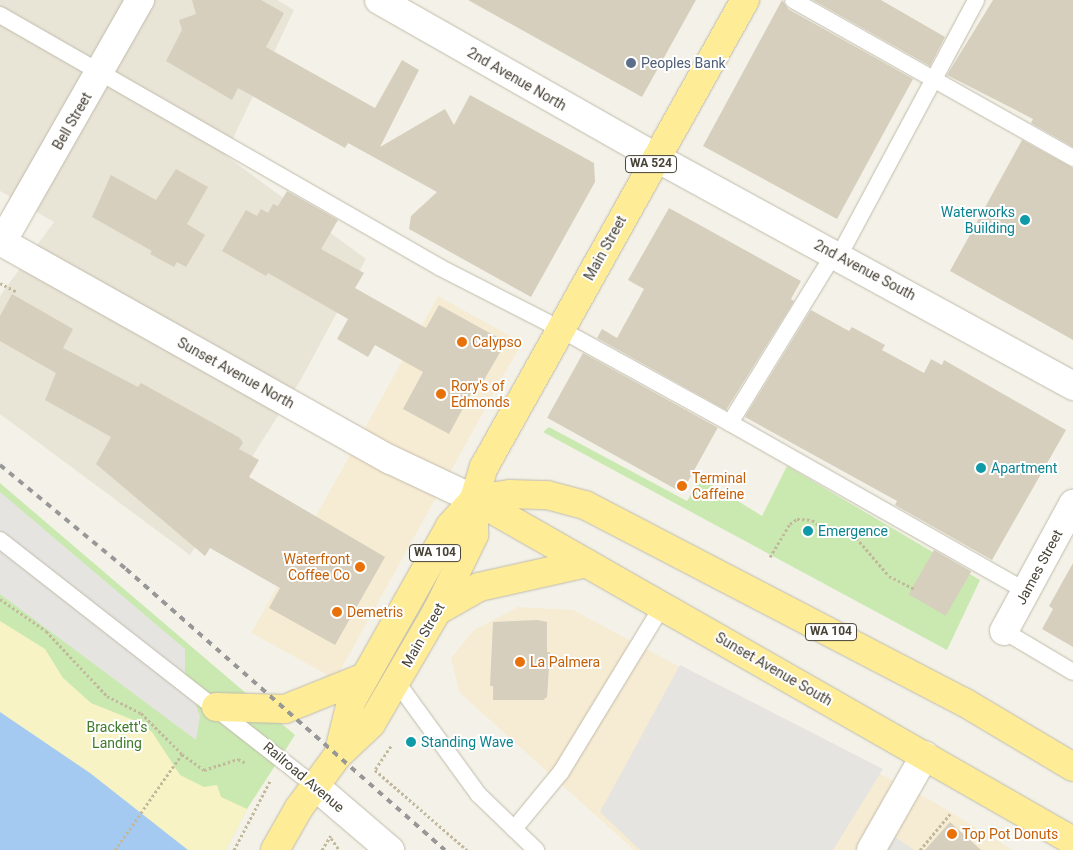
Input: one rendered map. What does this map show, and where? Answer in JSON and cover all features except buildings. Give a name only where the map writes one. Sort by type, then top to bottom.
[{"type":"main road","name":"Main Street","points":[[315,786],[338,755],[371,724],[438,611],[474,535],[474,499],[484,467],[655,157],[745,0]]},
{"type":"main road","name":"WA 104","points":[[474,499],[510,494],[547,495],[585,505],[964,702],[1073,766]]},
{"type":"main road","name":"Main Street","points":[[338,755],[351,702],[450,526],[474,499]]},
{"type":"main road","name":"Sunset Avenue South","points":[[474,499],[925,755],[1073,842]]},
{"type":"main road","name":"WA 104","points":[[438,611],[479,587],[586,563]]},
{"type":"main road","points":[[216,707],[285,709],[365,677]]},
{"type":"main road","name":"WA 104","points":[[275,850],[299,808],[315,786]]},
{"type":"street","name":"Bell Street","points":[[1,241],[101,71],[140,0]]},
{"type":"street","name":"2nd Avenue North","points":[[379,0],[655,157]]},
{"type":"street","name":"2nd Avenue South","points":[[655,157],[1073,386]]},
{"type":"street","name":"Sunset Avenue North","points":[[1,241],[391,460],[474,499]]},
{"type":"street","name":"James Street","points":[[1004,631],[1073,504]]},
{"type":"street","points":[[871,850],[925,755]]},
{"type":"street","name":"Railroad Avenue","points":[[315,786],[390,850]]},
{"type":"lane","points":[[793,0],[1073,158]]},
{"type":"lane","points":[[730,423],[837,255],[976,0]]},
{"type":"lane","points":[[0,15],[101,71],[441,268],[560,329],[1026,591]]},
{"type":"lane","name":"Railroad Avenue","points":[[0,540],[315,786]]},
{"type":"lane","points":[[514,829],[561,772],[663,606]]},
{"type":"lane","points":[[1004,631],[1073,672]]},
{"type":"lane","points":[[396,680],[478,794],[536,850]]},
{"type":"path","points":[[0,283],[17,292]]},
{"type":"path","points":[[770,557],[790,524],[797,519],[812,520],[819,525],[852,534],[889,576],[914,589]]},
{"type":"path","points":[[0,598],[46,631],[107,696],[141,713],[182,754],[204,770],[238,759],[247,763]]},
{"type":"path","points":[[395,739],[375,770],[467,850]]},
{"type":"path","points":[[115,850],[182,754]]},
{"type":"path","points":[[234,850],[271,782],[268,777]]},
{"type":"path","points":[[920,850],[950,814]]},
{"type":"path","points":[[322,850],[330,837],[332,829]]},
{"type":"path","points":[[330,837],[339,850]]},
{"type":"shaded area","points":[[0,0],[277,0],[294,10],[225,155],[366,259],[300,381],[190,555],[0,414],[0,296],[54,222],[0,191]]},
{"type":"shaded area","points":[[438,296],[522,343],[335,679],[251,633]]},
{"type":"shaded area","points":[[0,492],[185,649],[185,673],[200,717],[196,740],[0,594]]},
{"type":"shaded area","points":[[518,607],[573,610],[937,804],[1013,850],[634,850],[459,692],[451,658],[474,630]]},
{"type":"shaded area","points":[[680,665],[883,769],[833,850],[640,850],[600,812]]},
{"type":"shaded area","points":[[895,837],[914,850],[888,850]]},
{"type":"green space","points":[[549,427],[687,501],[701,478],[762,516],[787,466],[980,580],[947,650],[543,432]]},
{"type":"green space","name":"Brackett's Landing","points":[[0,483],[295,735],[247,809],[226,850],[0,850]]},
{"type":"sand","name":"Brackett's Landing","points":[[0,621],[45,649],[63,678],[91,703],[138,722],[152,732],[180,775],[204,787],[217,785],[221,797],[247,809],[226,850],[134,850],[0,748]]},
{"type":"water","points":[[0,712],[90,773],[188,850],[0,850]]},
{"type":"railway","points":[[0,465],[126,569],[445,850]]},
{"type":"place","name":"Peoples Bank","points":[[631,63]]},
{"type":"place","name":"Waterworks Building","points":[[1025,220]]},
{"type":"place","name":"Calypso","points":[[462,342]]},
{"type":"place","name":"Rory's of Edmonds","points":[[441,394]]},
{"type":"place","name":"Apartment","points":[[981,468]]},
{"type":"place","name":"Terminal Caffeine","points":[[682,486]]},
{"type":"place","name":"Emergence","points":[[808,531]]},
{"type":"place","name":"Waterfront Coffee Co","points":[[360,567]]},
{"type":"place","name":"Demetris","points":[[337,612]]},
{"type":"place","name":"La Palmera","points":[[520,662]]},
{"type":"place","name":"Standing Wave","points":[[411,742]]},
{"type":"place","name":"Top Pot Donuts","points":[[952,834]]}]
